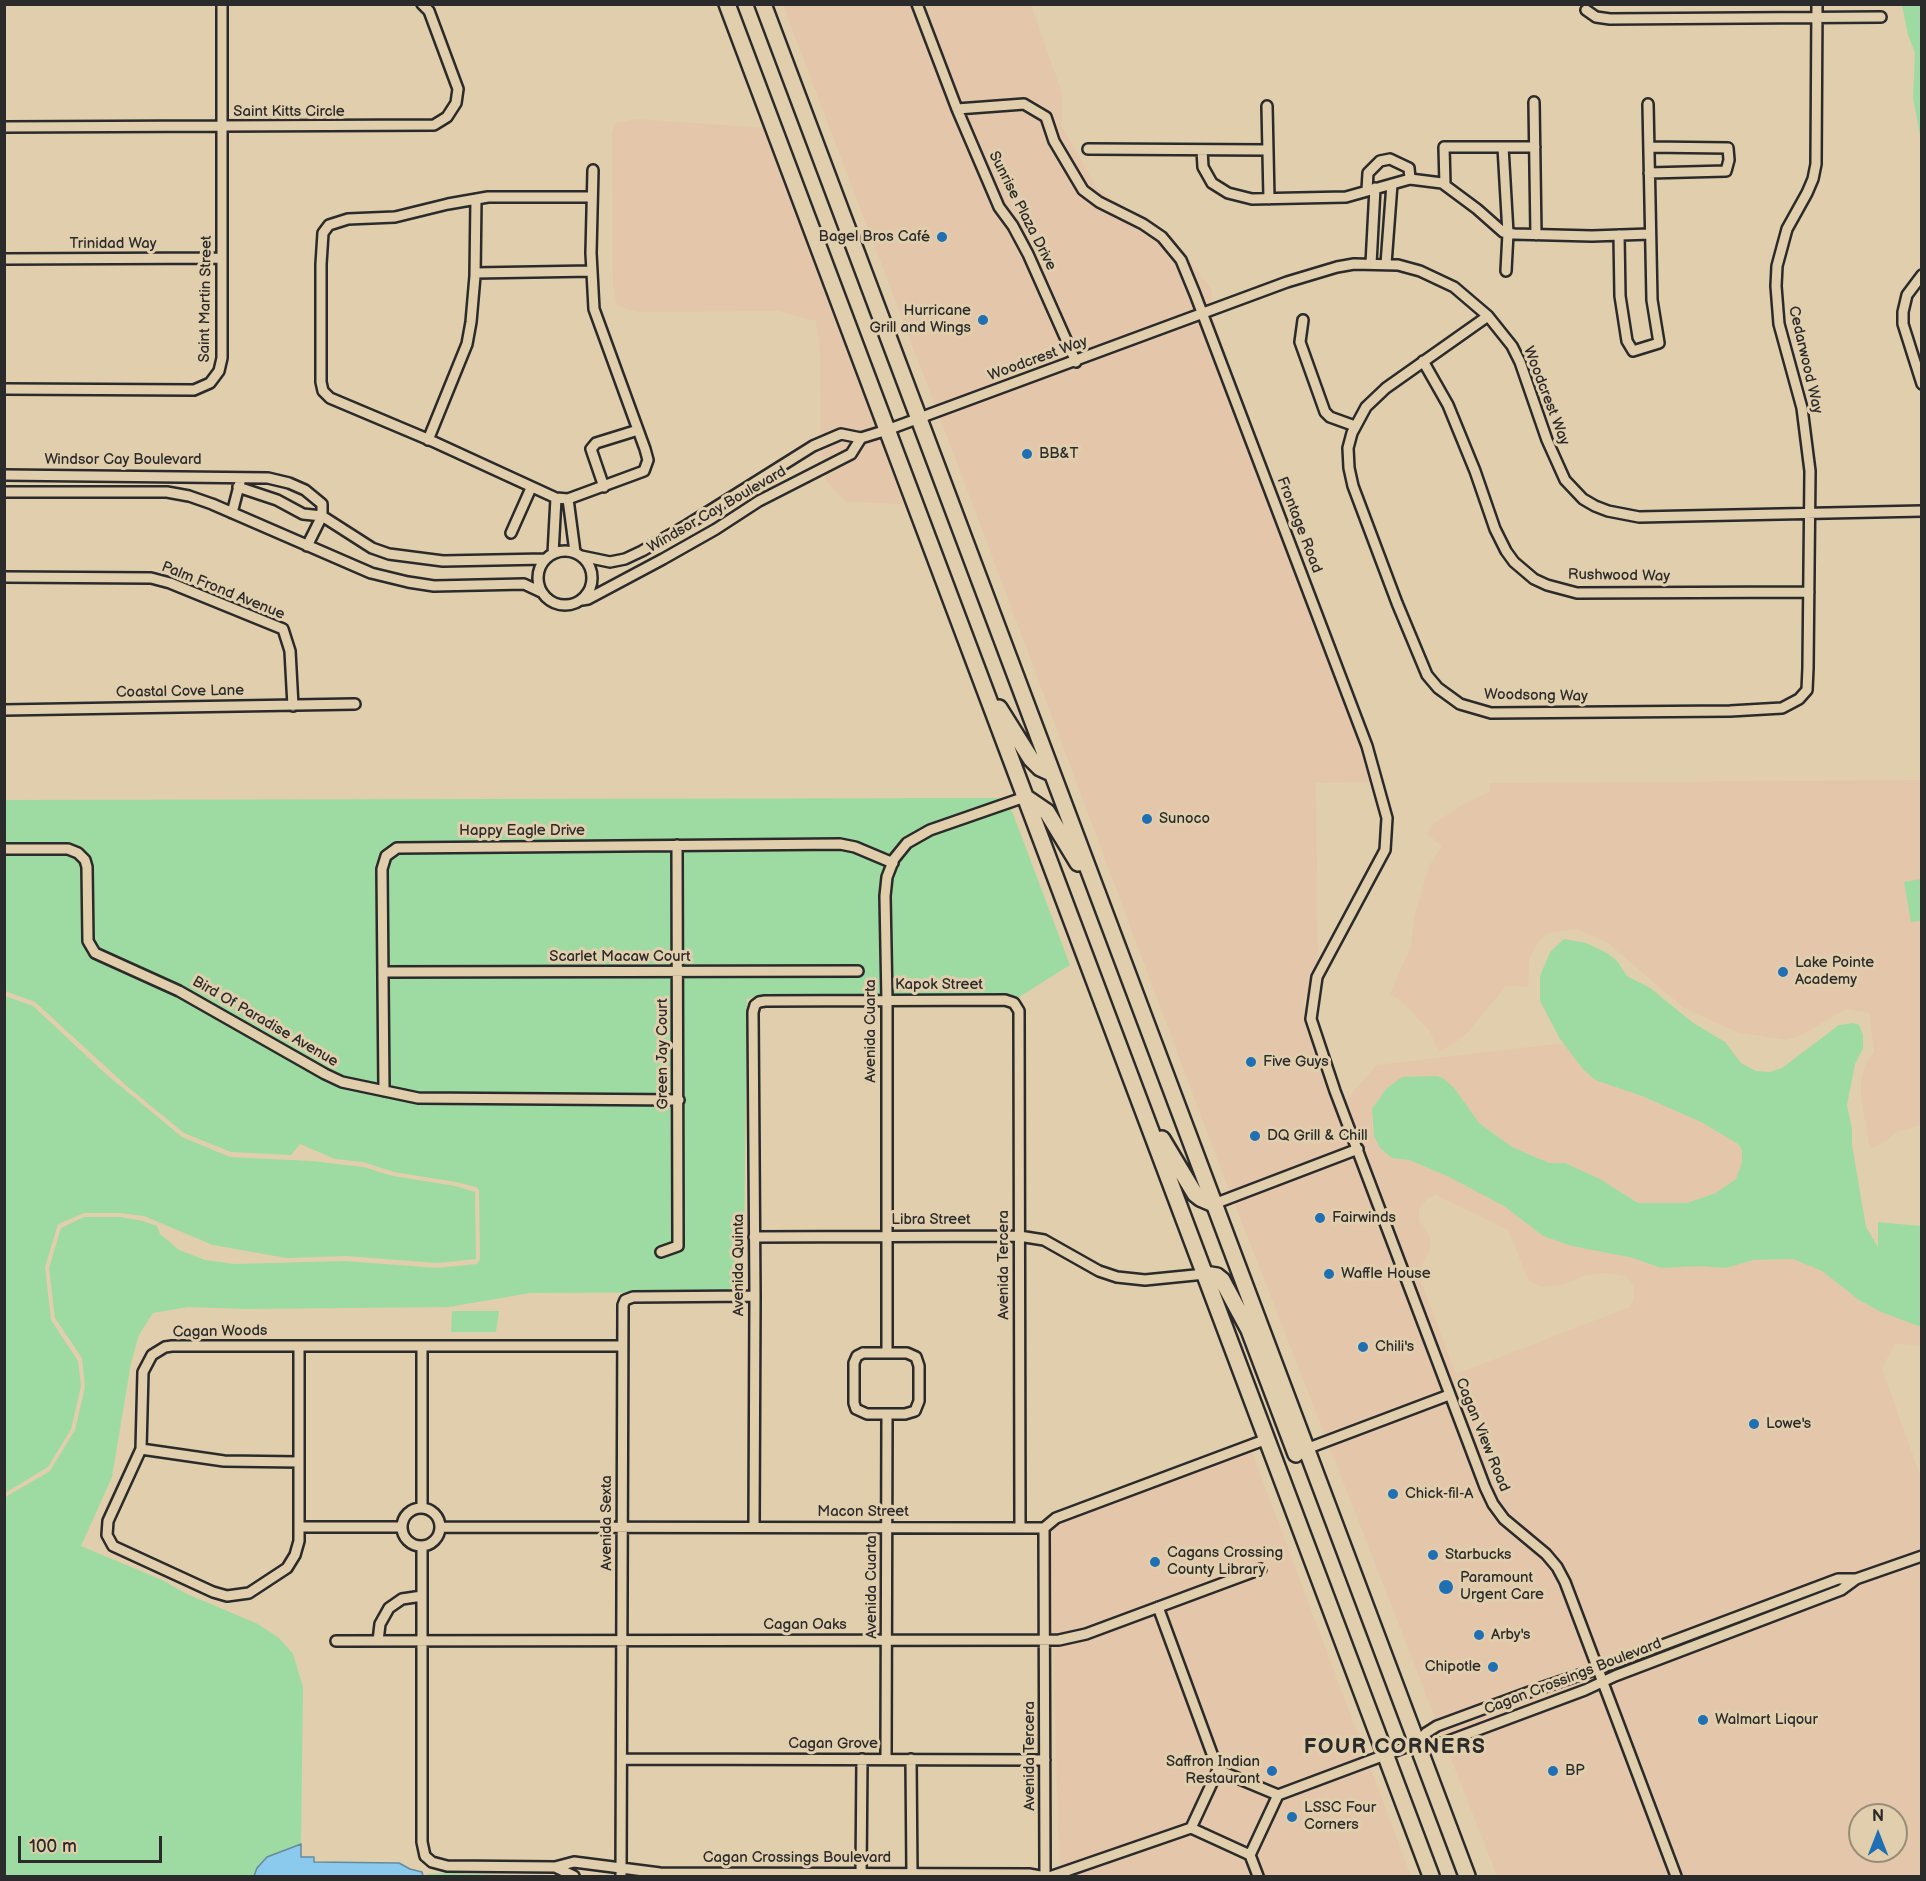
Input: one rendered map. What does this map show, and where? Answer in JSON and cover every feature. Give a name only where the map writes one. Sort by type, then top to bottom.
[{"type":"highway","points":[[727,4],[1431,1876]]},
{"type":"highway","points":[[763,4],[1467,1876]]},
{"type":"highway","points":[[980,677],[1031,759],[1040,768],[1051,772]]},
{"type":"highway","points":[[1025,797],[1047,812],[1097,893]]},
{"type":"highway","points":[[1140,1103],[1191,1188],[1200,1198],[1214,1204]]},
{"type":"highway","points":[[1206,1275],[1217,1276],[1226,1286],[1253,1339],[1310,1489],[1317,1498],[1326,1503]]},
{"type":"street","name":"Saint Martin Street","points":[[4,389],[194,390],[210,383],[219,371],[222,358],[222,4]]},
{"type":"street","name":"Saint Kitts Circle","points":[[4,127],[222,128],[434,125],[447,117],[456,103],[458,88],[429,11],[422,4]]},
{"type":"street","name":"Sunrise Plaza Drive","points":[[917,4],[957,109],[999,207],[1013,226],[1028,254],[1076,362]]},
{"type":"street","name":"Cedarwood Way","points":[[1810,515],[1807,437],[1800,399],[1779,324],[1776,286],[1777,266],[1787,229],[1807,193],[1816,164],[1817,4]]},
{"type":"street","points":[[1586,10],[1596,17],[1610,19],[1881,17]]},
{"type":"street","points":[[1534,102],[1536,235]]},
{"type":"street","name":"Frontage Road","points":[[957,109],[1024,104],[1046,117],[1054,141],[1083,190],[1099,202],[1143,224],[1162,237],[1175,252],[1181,260],[1203,315],[1367,746],[1387,818],[1385,850],[1317,977],[1311,1019],[1358,1149]]},
{"type":"street","points":[[1619,235],[1620,296],[1627,341],[1633,351],[1659,343],[1652,300],[1648,104]]},
{"type":"street","points":[[1267,106],[1269,199]]},
{"type":"street","points":[[1444,185],[1444,147],[1534,147]]},
{"type":"street","points":[[1503,147],[1508,233],[1506,271]]},
{"type":"street","points":[[1649,147],[1728,148],[1729,160],[1726,171],[1649,172]]},
{"type":"street","points":[[1088,149],[1268,150]]},
{"type":"street","points":[[1202,150],[1203,167],[1212,183],[1228,193],[1252,199],[1347,197],[1410,179],[1442,183],[1503,232],[1536,235],[1650,234]]},
{"type":"street","points":[[1371,264],[1371,189],[1368,173],[1380,161],[1390,159],[1409,168],[1410,179]]},
{"type":"street","points":[[592,170],[594,309],[648,460],[644,471],[568,499],[556,498],[330,398],[323,391],[321,264],[323,233],[329,225],[336,221],[395,217],[476,199],[592,197]]},
{"type":"street","points":[[1386,264],[1392,184]]},
{"type":"street","points":[[428,440],[467,344],[475,273],[476,199]]},
{"type":"street","name":"Trinidad Way","points":[[4,259],[222,258]]},
{"type":"street","name":"Woodcrest Way","points":[[887,430],[1311,274],[1354,264],[1386,264],[1420,271],[1440,279],[1471,299],[1488,316],[1512,346],[1520,362],[1547,440],[1565,480],[1583,499],[1594,506],[1608,512],[1639,517],[1922,512]]},
{"type":"street","points":[[475,273],[592,271]]},
{"type":"street","points":[[1922,275],[1907,295],[1902,312],[1903,324],[1922,384]]},
{"type":"street","name":"Woodsong Way","points":[[1488,316],[1386,388],[1366,407],[1355,426],[1348,448],[1352,480],[1389,582],[1427,675],[1443,692],[1460,704],[1491,713],[1730,711],[1782,708],[1795,702],[1807,690],[1810,515]]},
{"type":"street","points":[[1303,320],[1300,342],[1325,412],[1330,417],[1355,426]]},
{"type":"street","name":"Rushwood Way","points":[[1424,361],[1448,405],[1475,471],[1495,529],[1514,562],[1534,579],[1554,588],[1577,593],[1809,592]]},
{"type":"street","points":[[604,487],[591,449],[597,443],[638,430]]},
{"type":"street","name":"Windsor Cay Boulevard","points":[[238,487],[277,500],[303,514],[322,516],[372,548],[408,558],[443,561],[549,556],[567,551],[610,562],[625,559],[662,540],[813,446],[841,434],[861,438],[887,430]]},
{"type":"street","name":"Windsor Cay Boulevard","points":[[4,492],[167,492],[189,496],[371,573],[434,586],[524,584],[541,592],[555,604],[564,606],[588,599],[663,560],[759,501],[851,454],[861,438]]},
{"type":"street","name":"Windsor Cay Boulevard","points":[[4,475],[268,478],[290,483],[305,490],[322,504],[322,516]]},
{"type":"street","points":[[232,513],[241,477]]},
{"type":"street","points":[[511,533],[531,488]]},
{"type":"street","points":[[541,592],[537,575],[549,556],[556,498]]},
{"type":"street","points":[[568,499],[578,554],[591,570],[591,586],[582,600]]},
{"type":"street","points":[[714,508],[723,524]]},
{"type":"street","points":[[308,546],[322,516]]},
{"type":"street","name":"Palm Frond Avenue","points":[[4,577],[151,578],[170,583],[283,629],[290,651],[293,706]]},
{"type":"street","name":"Coastal Cove Lane","points":[[4,710],[355,704]]},
{"type":"street","name":"Avenida Cuarta","points":[[887,1353],[885,896],[887,878],[893,863],[907,843],[930,830],[1025,797]]},
{"type":"street","name":"Happy Eagle Drive","points":[[384,1091],[383,865],[386,856],[394,849],[404,846],[840,844],[855,847],[893,863]]},
{"type":"street","name":"Green Jay Court","points":[[661,1252],[678,1246],[677,845]]},
{"type":"street","name":"Bird Of Paradise Avenue","points":[[4,849],[68,849],[81,855],[87,867],[88,941],[92,951],[184,993],[333,1079],[418,1098],[679,1100]]},
{"type":"street","name":"Scarlet Macaw Court","points":[[383,972],[858,971]]},
{"type":"street","name":"Kapok Street","points":[[757,1003],[765,1001],[1005,1000],[1014,1003]]},
{"type":"street","name":"Avenida Quinta","points":[[754,1527],[753,1012],[757,1003]]},
{"type":"street","name":"Avenida Tercera","points":[[1014,1003],[1019,1011],[1020,1528]]},
{"type":"street","points":[[1214,1204],[1358,1149]]},
{"type":"street","name":"Cagan View Road","points":[[1358,1149],[1449,1395],[1493,1504],[1509,1525],[1539,1548],[1557,1567],[1598,1668],[1676,1876]]},
{"type":"street","name":"Libra Street","points":[[754,1237],[1019,1236],[1044,1240],[1099,1271],[1117,1277],[1145,1280],[1206,1275]]},
{"type":"street","name":"Avenida Sexta","points":[[621,1872],[623,1305],[628,1298],[755,1296]]},
{"type":"street","name":"Cagan Woods","points":[[299,1346],[300,1527],[298,1549],[286,1568],[256,1590],[242,1595],[227,1596],[213,1592],[113,1546],[107,1535],[108,1521],[141,1449],[143,1372],[148,1360],[158,1350],[172,1346],[299,1346],[422,1346],[622,1346]]},
{"type":"street","points":[[422,1346],[422,1508]]},
{"type":"street","points":[[863,1353],[910,1354],[916,1357],[919,1363],[919,1405],[915,1411],[905,1414],[887,1414],[864,1414],[856,1409],[854,1367],[857,1356],[863,1353]]},
{"type":"street","points":[[1306,1449],[1449,1395]]},
{"type":"street","name":"Avenida Cuarta","points":[[886,1759],[887,1414]]},
{"type":"street","points":[[1044,1528],[1056,1518],[1266,1439]]},
{"type":"street","points":[[141,1449],[224,1461],[299,1462]]},
{"type":"street","points":[[422,1508],[437,1516],[441,1527],[433,1543],[416,1546],[406,1539],[402,1527],[410,1512],[422,1508]]},
{"type":"street","points":[[300,1527],[402,1527]]},
{"type":"street","name":"Macon Street","points":[[441,1527],[1044,1528]]},
{"type":"street","name":"Avenida Tercera","points":[[1044,1528],[1045,1876]]},
{"type":"street","name":"Cagan Crossings Boulevard","points":[[422,1546],[422,1842],[425,1856],[432,1862],[441,1865],[555,1867],[574,1862],[621,1872],[660,1873],[1029,1874],[1040,1876]]},
{"type":"street","name":"Cagan Crossings Boulevard","points":[[1417,1743],[1430,1745],[1443,1743],[1841,1590],[1856,1579],[1922,1556]]},
{"type":"street","name":"Cagan Oaks","points":[[336,1641],[1044,1640],[1072,1638],[1261,1569]]},
{"type":"street","name":"Cagan Crossings Boulevard","points":[[1417,1743],[1437,1726],[1838,1579],[1856,1579]]},
{"type":"street","points":[[378,1641],[380,1624],[389,1608],[402,1599],[422,1596]]},
{"type":"street","points":[[1158,1607],[1218,1770],[1191,1828]]},
{"type":"street","points":[[1218,1770],[1278,1795],[1417,1743]]},
{"type":"street","name":"Cagan Grove","points":[[622,1759],[1045,1760]]},
{"type":"street","points":[[861,1875],[862,1759]]},
{"type":"street","points":[[911,1759],[912,1875]]},
{"type":"street","points":[[1250,1855],[1278,1795]]},
{"type":"street","points":[[1052,1876],[1191,1828],[1250,1855],[1258,1876]]},
{"type":"street","name":"Cagan Crossings Boulevard","points":[[555,1867],[574,1876]]},
{"type":"shaded area","points":[[783,5],[1031,5],[1062,93],[1062,127],[1097,188],[1177,245],[1212,290],[1210,308],[1319,633],[1378,782],[1316,783],[1318,962],[1303,1003],[1337,1116],[1343,1103],[1377,1065],[1564,1043],[1595,1080],[1642,1096],[1701,1122],[1738,1144],[1742,1150],[1742,1162],[1736,1179],[1716,1193],[1687,1203],[1638,1203],[1600,1179],[1565,1163],[1549,1163],[1512,1147],[1479,1123],[1455,1089],[1378,1101],[1372,1109],[1372,1126],[1380,1148],[1392,1158],[1408,1160],[1447,1176],[1504,1206],[1543,1236],[1572,1246],[1633,1258],[1661,1268],[1698,1266],[1726,1268],[1753,1260],[1793,1259],[1822,1271],[1859,1300],[1881,1312],[1921,1327],[1921,1346],[1895,1343],[1882,1369],[1921,1478],[1921,1876],[1497,1876],[1216,1156]],"holes":[[[1436,1195],[1508,1230],[1529,1281],[1542,1287],[1561,1285],[1583,1276],[1605,1273],[1625,1276],[1634,1287],[1634,1300],[1630,1307],[1456,1374],[1418,1273],[1430,1249],[1430,1239],[1426,1229],[1419,1221],[1419,1209],[1427,1199]]]},
{"type":"shaded area","points":[[636,119],[768,128],[903,504],[846,502],[827,482],[821,448],[820,350],[816,321],[779,311],[639,312],[617,306],[613,286],[612,133],[616,123]]},
{"type":"shaded area","name":"Lake Pointe Academy","points":[[1921,780],[1921,1125],[1897,1132],[1881,1145],[1870,1148],[1861,1098],[1861,1080],[1866,1062],[1874,1052],[1869,1013],[1846,1009],[1799,1036],[1786,1040],[1737,1032],[1684,1008],[1608,943],[1577,929],[1549,933],[1538,942],[1529,959],[1528,987],[1506,986],[1468,1032],[1455,1043],[1439,1051],[1430,1032],[1405,1004],[1390,994],[1411,946],[1414,918],[1429,866],[1442,846],[1427,834],[1432,825],[1465,803],[1490,792],[1490,783]]},
{"type":"shaded area","points":[[1250,1447],[1411,1876],[1067,1876],[1059,1862],[1050,1523]]},
{"type":"green space","points":[[1902,5],[1921,5],[1921,141],[1913,98],[1915,53],[1908,35]]},
{"type":"green space","points":[[1007,798],[1070,965],[1019,997],[759,995],[747,999],[744,1243],[736,1276],[728,1292],[530,1293],[449,1307],[245,1309],[188,1307],[153,1313],[139,1335],[131,1363],[112,1477],[81,1546],[258,1624],[279,1638],[293,1654],[303,1687],[301,1844],[267,1857],[257,1868],[254,1876],[5,1876],[4,1498],[50,1471],[75,1430],[85,1387],[82,1358],[55,1318],[49,1268],[61,1228],[84,1217],[120,1217],[143,1221],[157,1226],[160,1234],[179,1250],[205,1260],[234,1264],[345,1261],[437,1268],[477,1264],[480,1259],[479,1190],[476,1187],[394,1172],[363,1162],[335,1159],[300,1144],[291,1155],[231,1152],[184,1133],[129,1088],[35,1002],[5,991],[5,800]]},
{"type":"green space","points":[[1921,879],[1921,921],[1911,922],[1904,882]]},
{"type":"green space","points":[[1564,939],[1586,943],[1607,953],[1617,961],[1627,976],[1650,988],[1692,1022],[1725,1042],[1741,1063],[1756,1071],[1770,1072],[1782,1068],[1839,1025],[1853,1023],[1859,1025],[1863,1035],[1863,1048],[1855,1064],[1847,1105],[1866,1227],[1878,1247],[1878,1222],[1921,1226],[1921,1327],[1881,1312],[1859,1300],[1822,1271],[1793,1259],[1753,1260],[1726,1268],[1698,1266],[1661,1268],[1633,1258],[1572,1246],[1543,1236],[1504,1206],[1447,1176],[1409,1160],[1392,1158],[1380,1148],[1374,1136],[1372,1109],[1386,1089],[1402,1077],[1436,1076],[1443,1078],[1455,1089],[1479,1123],[1512,1147],[1549,1163],[1565,1163],[1600,1179],[1638,1203],[1687,1203],[1716,1193],[1736,1179],[1742,1162],[1742,1150],[1738,1144],[1701,1122],[1642,1096],[1595,1080],[1583,1069],[1560,1039],[1540,1001],[1540,976],[1550,952]]},
{"type":"green space","points":[[5,996],[33,1006],[107,1075],[182,1137],[230,1157],[311,1161],[363,1167],[393,1176],[455,1186],[475,1192],[476,1259],[437,1263],[346,1256],[286,1258],[213,1245],[144,1216],[120,1213],[84,1213],[58,1224],[45,1267],[51,1320],[78,1361],[81,1386],[71,1429],[48,1467],[5,1493]]},
{"type":"green space","points":[[452,1311],[499,1311],[496,1332],[451,1332]]},
{"type":"green space","points":[[426,1874],[534,1876],[430,1876]]},
{"type":"water","points":[[301,1844],[301,1857],[314,1857],[314,1862],[399,1863],[422,1872],[423,1876],[254,1876],[257,1868],[267,1857]]},
{"type":"place","name":"Bagel Bros Café","points":[[942,237]]},
{"type":"place","name":"Hurricane Grill and Wings","points":[[983,320]]},
{"type":"place","name":"BB&T","points":[[1027,454]]},
{"type":"place","name":"Sunoco","points":[[1147,819]]},
{"type":"place","name":"Lake Pointe Academy","points":[[1783,972]]},
{"type":"place","name":"Five Guys","points":[[1251,1062]]},
{"type":"place","name":"DQ Grill & Chill","points":[[1255,1136]]},
{"type":"place","name":"Fairwinds","points":[[1320,1218]]},
{"type":"place","name":"Waffle House","points":[[1329,1274]]},
{"type":"place","name":"Chili's","points":[[1363,1347]]},
{"type":"place","name":"Lowe's","points":[[1754,1424]]},
{"type":"place","name":"Chick-fil-A","points":[[1393,1494]]},
{"type":"place","name":"Starbucks","points":[[1433,1555]]},
{"type":"place","name":"Cagans Crossing County Library","points":[[1155,1562]]},
{"type":"place","name":"Paramount Urgent Care","points":[[1446,1587]]},
{"type":"place","name":"Arby's","points":[[1479,1635]]},
{"type":"place","name":"Chipotle","points":[[1493,1667]]},
{"type":"place","name":"Walmart Liqour","points":[[1703,1720]]},
{"type":"place","name":"Saffron Indian Restaurant","points":[[1272,1771]]},
{"type":"place","name":"BP","points":[[1553,1771]]},
{"type":"place","name":"LSSC Four Corners","points":[[1292,1817]]},
{"type":"district","name":"FOUR CORNERS","points":[[1395,1748]]}]
